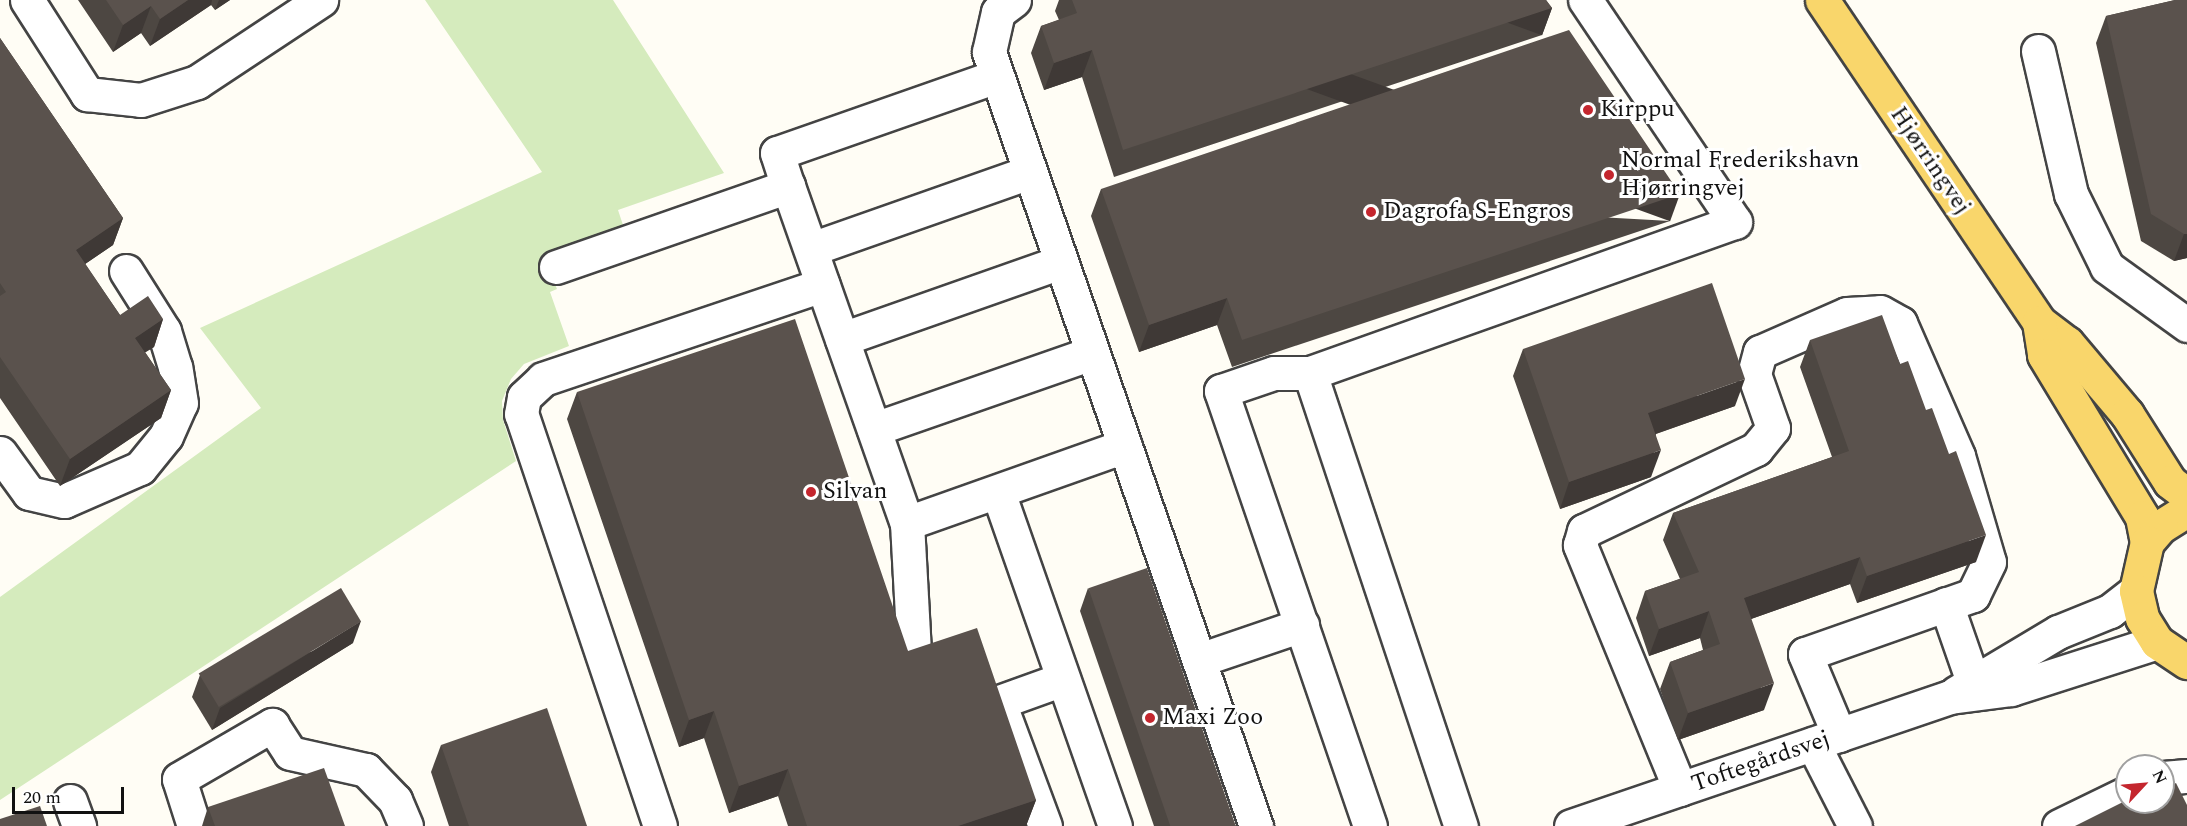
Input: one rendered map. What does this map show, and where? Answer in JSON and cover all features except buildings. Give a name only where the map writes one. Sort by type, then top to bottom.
[{"type":"main road","name":"Hjørringvej","points":[[1822,0],[2039,322],[2067,343],[2127,414],[2170,482],[2187,495]]},
{"type":"main road","name":"Hjørringvej","points":[[2039,322],[2044,355],[2142,516],[2147,543]]},
{"type":"main road","points":[[2187,510],[2161,526],[2147,543],[2136,591],[2142,618],[2157,642],[2187,662]]},
{"type":"street","points":[[27,0],[87,94],[141,100],[197,82],[321,0]]},
{"type":"street","points":[[1370,826],[1221,391],[1274,373],[1310,373],[1735,222],[1585,0]]},
{"type":"street","points":[[1000,4],[989,52],[1256,826]]},
{"type":"street","points":[[2038,51],[2071,194],[2107,267],[2187,325]]},
{"type":"street","points":[[915,672],[907,523],[777,153],[997,76]]},
{"type":"street","points":[[811,249],[1030,172]]},
{"type":"street","points":[[556,267],[788,186]]},
{"type":"street","points":[[842,339],[1061,262]]},
{"type":"street","points":[[0,453],[29,493],[64,501],[140,468],[166,436],[181,403],[175,367],[164,331],[126,271]]},
{"type":"street","points":[[660,826],[521,414],[524,397],[543,379],[824,285]]},
{"type":"street","points":[[1680,789],[1580,545],[1584,531],[1756,449],[1773,428],[1754,374],[1760,352],[1847,314],[1880,312],[1900,323],[1958,456],[1989,562],[1973,595],[1805,654],[1826,740],[1855,826]]},
{"type":"street","points":[[874,429],[1092,352]]},
{"type":"street","points":[[1310,373],[1461,826]]},
{"type":"street","points":[[907,523],[1125,446]]},
{"type":"street","points":[[998,492],[1115,826]]},
{"type":"street","name":"Toftegårdsvej","points":[[1571,826],[1967,691],[2058,632],[2109,611],[2136,591]]},
{"type":"street","points":[[1946,604],[1967,691]]},
{"type":"street","points":[[1199,660],[1302,626]]},
{"type":"street","name":"Toftegårdsvej","points":[[1967,691],[2011,689],[2157,642]]},
{"type":"street","points":[[1045,826],[999,702],[1063,679]]},
{"type":"street","points":[[195,826],[179,779],[272,725],[290,753],[366,770],[395,800],[406,826]]},
{"type":"street","points":[[2060,826],[2115,799]]},
{"type":"green space","points":[[425,0],[613,0],[724,173],[618,210],[626,234],[554,282],[557,289],[550,292],[569,346],[524,364],[511,379],[502,401],[503,420],[516,461],[0,800],[0,597],[261,408],[200,328],[542,172]]},
{"type":"place","name":"Kirppu","points":[[1588,110]]},
{"type":"place","name":"Normal Frederikshavn Hjørringvej","points":[[1609,175]]},
{"type":"place","name":"Dagrofa S-Engros","points":[[1371,212]]},
{"type":"place","name":"Silvan","points":[[811,492]]},
{"type":"place","name":"Maxi Zoo","points":[[1150,718]]}]
